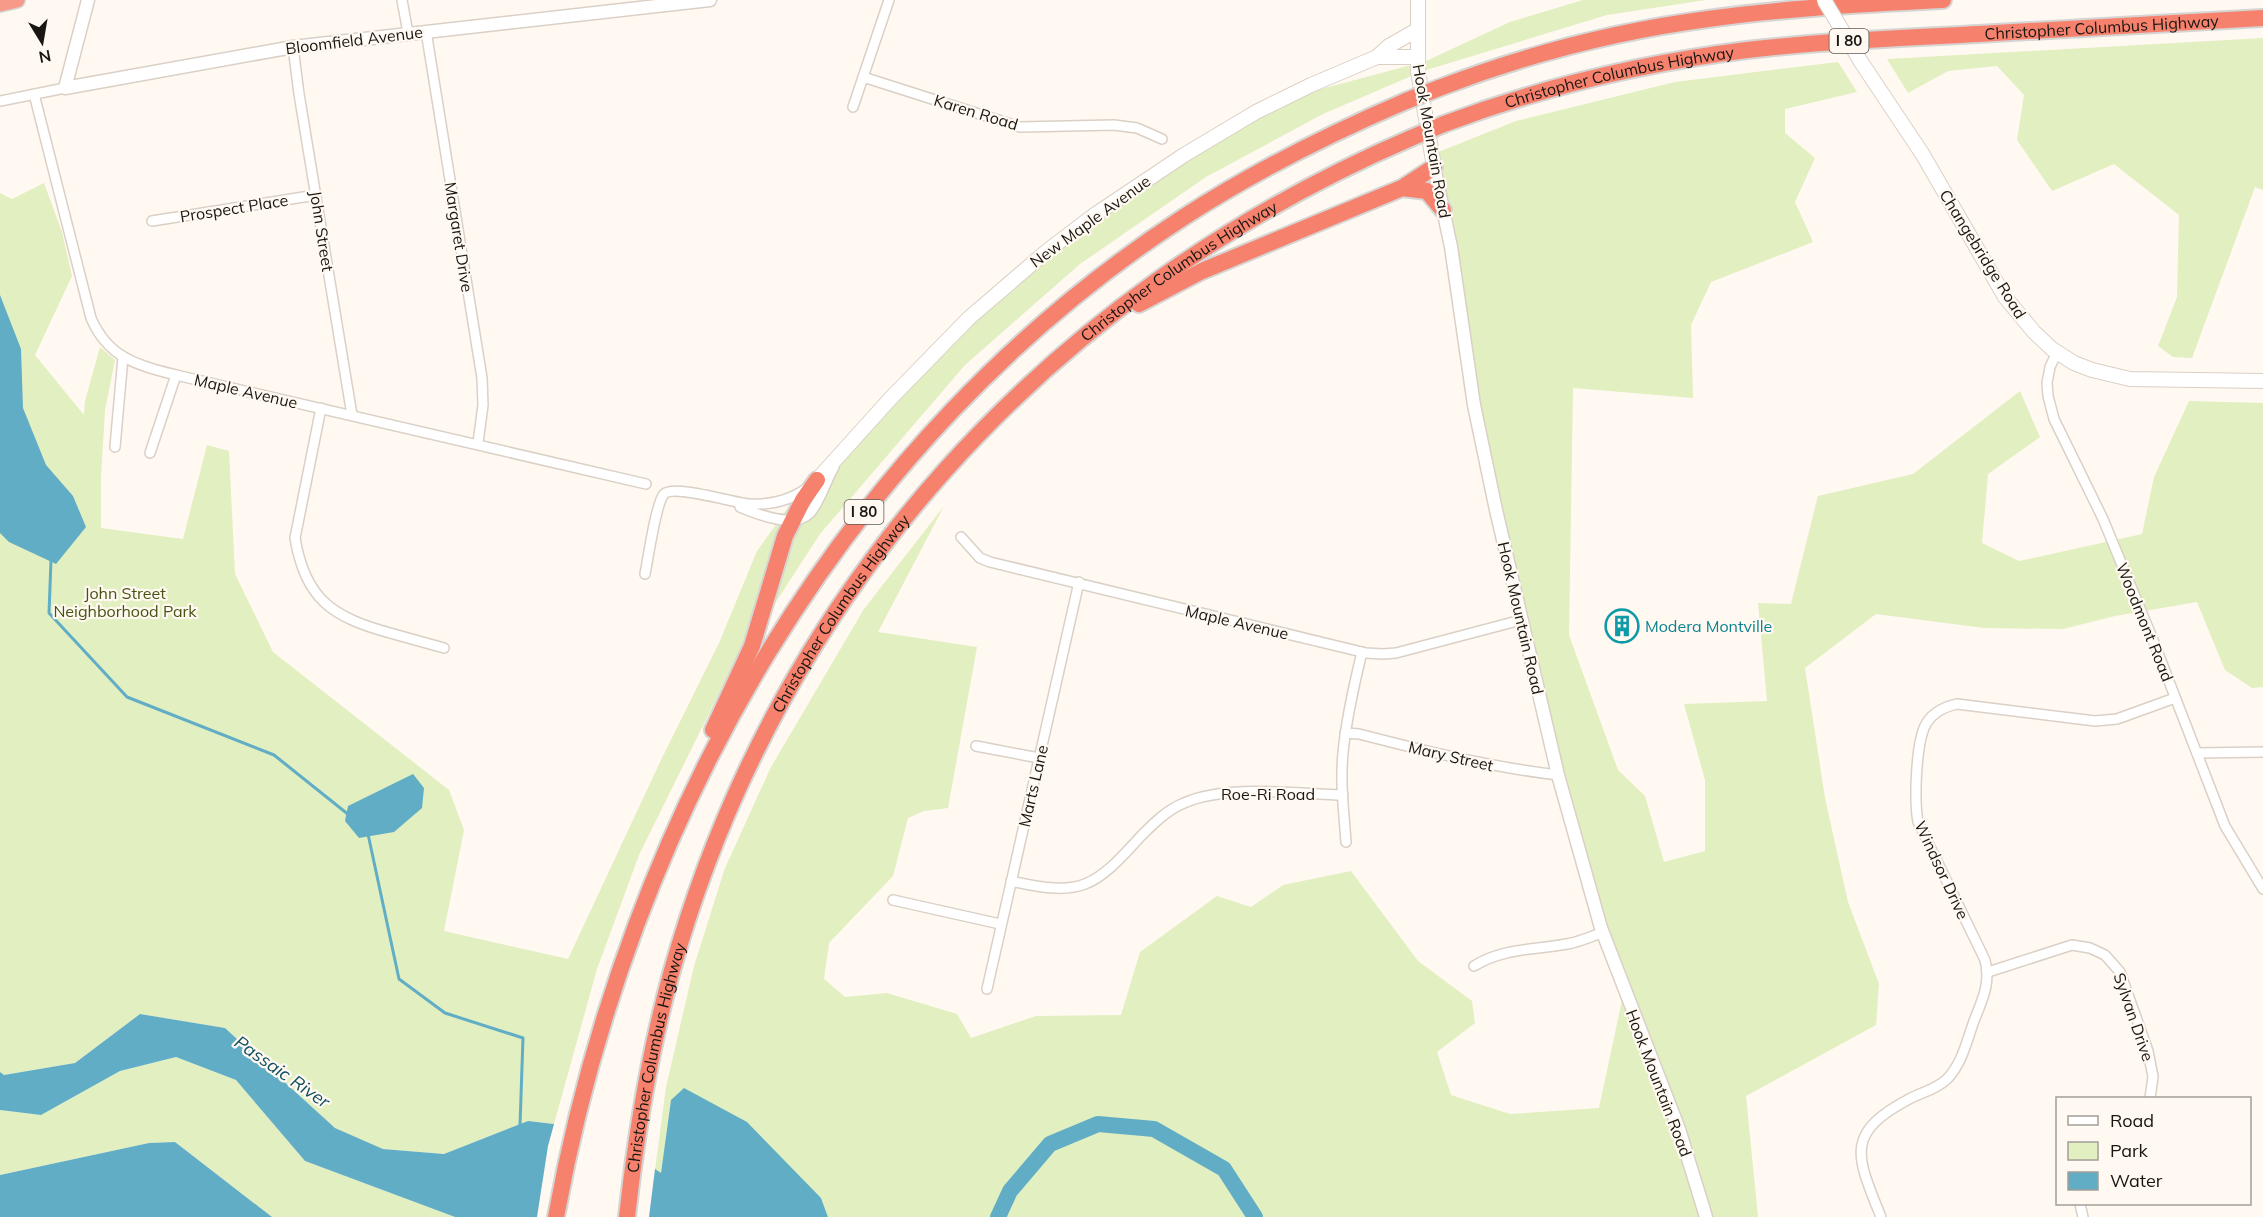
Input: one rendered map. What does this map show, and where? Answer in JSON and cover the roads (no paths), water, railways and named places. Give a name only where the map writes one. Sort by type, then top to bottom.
[{"type":"highway","points":[[0,4],[17,0]]},
{"type":"highway","name":"I 80","points":[[556,1217],[574,1130],[614,987],[663,857],[709,759],[743,694],[800,601],[886,484],[959,403],[1011,352],[1064,306],[1182,218],[1273,164],[1334,132],[1440,88],[1494,68],[1551,51],[1670,25],[1778,11],[1943,0]]},
{"type":"highway","name":"Christopher Columbus Highway","points":[[627,1217],[634,1156],[657,1031],[688,918],[730,808],[776,712],[811,650],[843,601],[914,507],[985,428],[1061,355],[1143,290],[1231,230],[1319,180],[1444,124],[1505,102],[1572,83],[1641,68],[1747,50],[1888,39],[2263,18]]},
{"type":"highway","points":[[1061,355],[1123,314],[1182,280],[1402,188],[1434,167]]},
{"type":"highway","points":[[1402,188],[1427,191],[1443,210]]},
{"type":"highway","points":[[663,857],[706,745],[752,646],[779,550],[792,521],[817,480]]},
{"type":"main road","name":"Hook Mountain Road","points":[[1418,0],[1417,57],[1434,167]]},
{"type":"main road","name":"Changebridge Road","points":[[1824,0],[1861,62],[1923,155],[2005,297],[2034,332],[2057,352],[2092,370],[2130,379],[2263,381]]},
{"type":"main road","name":"New Maple Avenue","points":[[817,480],[890,399],[969,318],[1047,251],[1093,216],[1184,155],[1256,112],[1311,85],[1377,57],[1389,46],[1417,30]]},
{"type":"main road","name":"New Maple Avenue","points":[[1377,57],[1417,57]]},
{"type":"street","points":[[65,88],[88,0]]},
{"type":"street","points":[[402,0],[408,33]]},
{"type":"street","name":"Bloomfield Avenue","points":[[0,101],[293,47],[710,0]]},
{"type":"street","points":[[853,106],[890,0]]},
{"type":"street","name":"Margaret Drive","points":[[426,31],[482,378],[483,405],[478,443]]},
{"type":"street","name":"John Street","points":[[293,47],[352,415]]},
{"type":"street","name":"Karen Road","points":[[863,77],[1020,127],[1114,125],[1137,128],[1162,139]]},
{"type":"street","name":"Maple Avenue","points":[[34,94],[91,318],[103,340],[123,357],[140,366],[176,375],[478,443],[646,484]]},
{"type":"street","name":"Hook Mountain Road","points":[[1434,167],[1451,247],[1474,405],[1558,775],[1603,932],[1678,1129],[1706,1217]]},
{"type":"street","name":"Prospect Place","points":[[152,221],[316,195]]},
{"type":"street","name":"Woodmont Road","points":[[2057,352],[2048,377],[2050,409],[2103,519],[2224,826],[2263,889]]},
{"type":"street","points":[[115,447],[123,357]]},
{"type":"street","points":[[150,453],[176,375]]},
{"type":"street","points":[[321,408],[295,538],[308,581],[323,601],[349,620],[444,648]]},
{"type":"street","name":"New Maple Avenue","points":[[792,521],[804,519],[813,510],[830,474],[848,447]]},
{"type":"street","points":[[645,574],[659,506],[664,494],[675,490],[723,501],[749,504],[773,503],[802,492],[817,480]]},
{"type":"street","points":[[723,501],[757,513],[792,521]]},
{"type":"street","name":"Maple Avenue","points":[[961,537],[980,558],[990,562],[1362,652],[1396,653],[1521,620]]},
{"type":"street","name":"Marts Lane","points":[[987,989],[1079,582]]},
{"type":"street","points":[[1346,842],[1343,754],[1362,652]]},
{"type":"street","name":"Windsor Drive","points":[[1988,972],[1985,960],[1918,822],[1916,811],[1918,764],[1924,728],[1931,718],[1944,707],[1957,704],[2095,721],[2117,719],[2175,698]]},
{"type":"street","name":"Mary Street","points":[[1345,734],[1359,734],[1512,770],[1558,775]]},
{"type":"street","points":[[976,746],[1039,758]]},
{"type":"street","points":[[2197,753],[2263,752]]},
{"type":"street","name":"Roe-Ri Road","points":[[1011,881],[1041,888],[1060,889],[1086,885],[1108,872],[1152,824],[1166,813],[1201,796],[1243,792],[1343,795]]},
{"type":"street","points":[[892,900],[1000,924]]},
{"type":"street","points":[[1474,966],[1490,957],[1513,950],[1567,944],[1603,932]]},
{"type":"street","name":"Sylvan Drive","points":[[1988,972],[2072,945],[2090,948],[2105,955],[2120,972],[2148,1052],[2153,1077],[2150,1097]]},
{"type":"street","points":[[1881,1217],[1862,1166],[1861,1150],[1865,1134],[1878,1118],[1907,1100],[1936,1088],[1955,1069],[1983,999],[1988,972]]},
{"type":"water","points":[[0,295],[21,349],[23,408],[46,465],[73,496],[86,527],[56,564],[9,542],[0,533]]},
{"type":"water","points":[[413,774],[424,788],[422,808],[394,832],[359,838],[345,821],[348,806]]},
{"type":"water","points":[[140,1014],[225,1028],[335,1128],[383,1149],[444,1154],[528,1121],[554,1124],[548,1146],[537,1217],[455,1217],[305,1161],[236,1080],[176,1057],[120,1071],[41,1115],[0,1110],[0,1072],[4,1075],[75,1063]]},
{"type":"water","points":[[684,1088],[747,1122],[821,1198],[828,1217],[649,1217],[655,1169],[661,1173],[671,1100]]},
{"type":"water","points":[[175,1142],[272,1217],[0,1217],[0,1175],[149,1143]]},
{"type":"waterway","points":[[51,560],[49,613],[127,697],[274,755],[349,815]]},
{"type":"waterway","points":[[368,834],[399,979],[445,1013],[523,1038],[520,1125]]},
{"type":"waterway","name":"Passaic River","points":[[998,1217],[1010,1191],[1050,1144],[1098,1124],[1154,1129],[1224,1169],[1255,1217]]},
{"type":"place","name":"Modera Montville","points":[[1622,626]]},
{"type":"park label","name":"John Street Neighborhood Park","points":[[125,602]]}]
